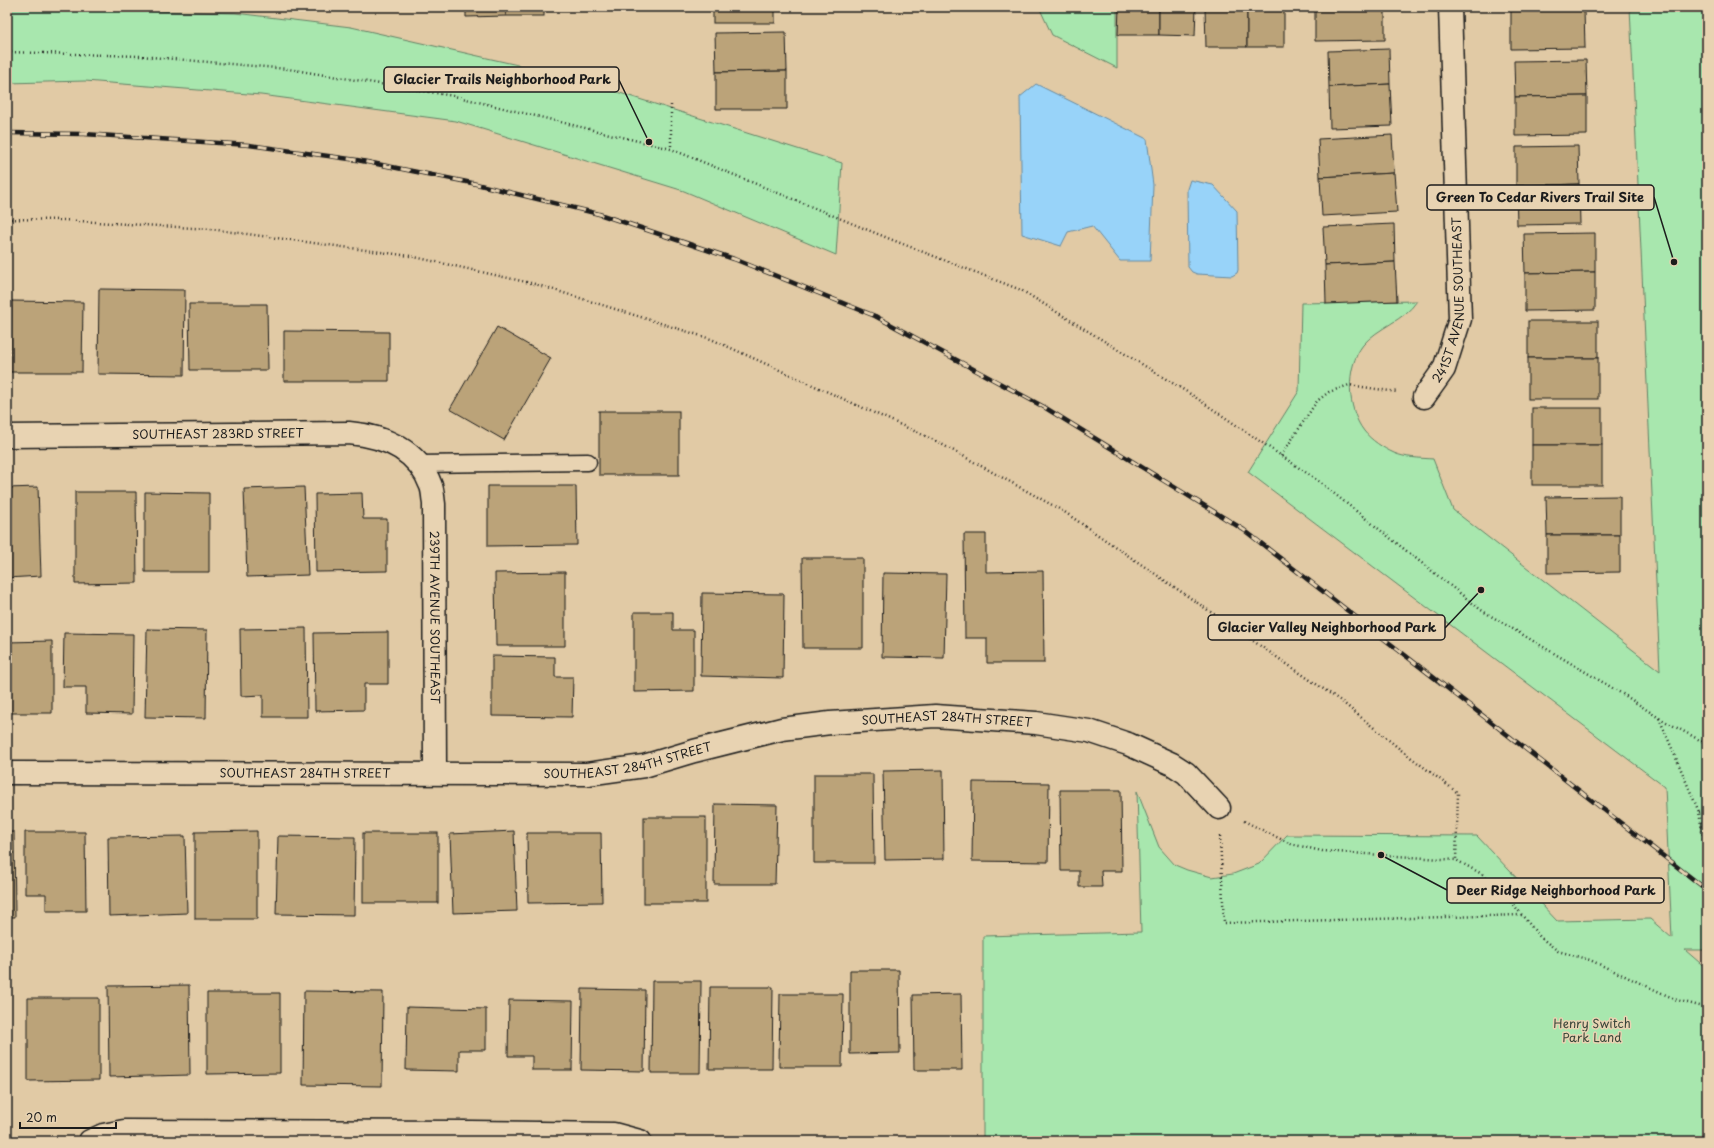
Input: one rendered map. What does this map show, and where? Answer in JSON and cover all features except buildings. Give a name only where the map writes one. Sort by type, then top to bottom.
[{"type":"street","name":"241ST AVENUE SOUTHEAST","points":[[1424,396],[1444,369],[1460,319],[1450,7]]},
{"type":"street","name":"SOUTHEAST 283RD STREET","points":[[7,436],[364,434],[398,445],[420,464]]},
{"type":"street","name":"239TH AVENUE SOUTHEAST","points":[[420,464],[431,486],[434,504],[435,773]]},
{"type":"street","name":"SOUTHEAST 284TH STREET","points":[[7,773],[587,774],[644,766],[694,751],[782,729],[830,723],[935,716],[1036,723],[1088,731],[1128,744],[1172,764],[1186,773],[1219,808]]},
{"type":"street","points":[[90,1141],[124,1131],[132,1131],[614,1134],[640,1141]]},
{"type":"lane","points":[[420,464],[588,462]]},
{"type":"path","points":[[7,52],[140,56],[288,69],[454,96],[671,150],[890,239],[1021,290],[1192,396],[1317,480],[1481,610],[1626,696],[1659,718],[1707,744]]},
{"type":"path","points":[[671,105],[671,150]]},
{"type":"path","points":[[7,219],[62,220],[210,229],[410,256],[535,284],[711,339],[934,440],[1063,511],[1341,701],[1401,750],[1458,793],[1456,860]]},
{"type":"path","points":[[1281,456],[1317,401],[1329,392],[1349,385],[1355,385],[1424,396]]},
{"type":"path","points":[[1659,718],[1699,812],[1707,862]]},
{"type":"path","points":[[1522,915],[1224,923],[1219,808],[1291,844],[1322,851],[1456,860],[1482,874],[1508,898],[1522,915],[1540,937],[1558,951],[1590,960],[1677,1000],[1707,1008]]},
{"type":"path","points":[[1699,812],[1707,810]]},
{"type":"green space","points":[[1039,7],[1117,7],[1117,68],[1052,35]]},
{"type":"green space","name":"Henry Switch Park Land","points":[[1630,7],[1707,7],[1707,950],[1685,950],[1707,969],[1707,1141],[983,1141],[983,936],[1141,932],[1137,791],[1159,847],[1175,865],[1212,877],[1233,874],[1259,864],[1287,835],[1477,836],[1557,921],[1650,919],[1672,938],[1665,787],[1248,472],[1299,391],[1301,303],[1417,301],[1405,314],[1369,339],[1357,354],[1353,365],[1350,388],[1351,400],[1358,422],[1370,438],[1398,455],[1433,459],[1453,510],[1660,671]]},
{"type":"green space","points":[[7,8],[235,13],[351,27],[566,76],[842,163],[836,255],[684,191],[456,121],[261,95],[85,81],[7,83]]},
{"type":"water","points":[[1036,84],[1147,139],[1153,185],[1150,261],[1120,261],[1092,226],[1068,232],[1061,246],[1022,234],[1020,97]]},
{"type":"water","points":[[1190,180],[1213,185],[1237,211],[1238,270],[1237,273],[1232,276],[1197,274],[1192,272],[1188,267],[1187,189]]},
{"type":"railway","points":[[7,133],[84,134],[249,145],[357,160],[472,183],[599,214],[734,259],[875,316],[1044,407],[1244,530],[1707,890]]},
{"type":"place","name":"Glacier Trails Neighborhood Park","points":[[649,142]]},
{"type":"place","name":"Green To Cedar Rivers Trail Site","points":[[1674,262]]},
{"type":"place","name":"Glacier Valley Neighborhood Park","points":[[1481,590]]},
{"type":"place","name":"Deer Ridge Neighborhood Park","points":[[1381,855]]}]
